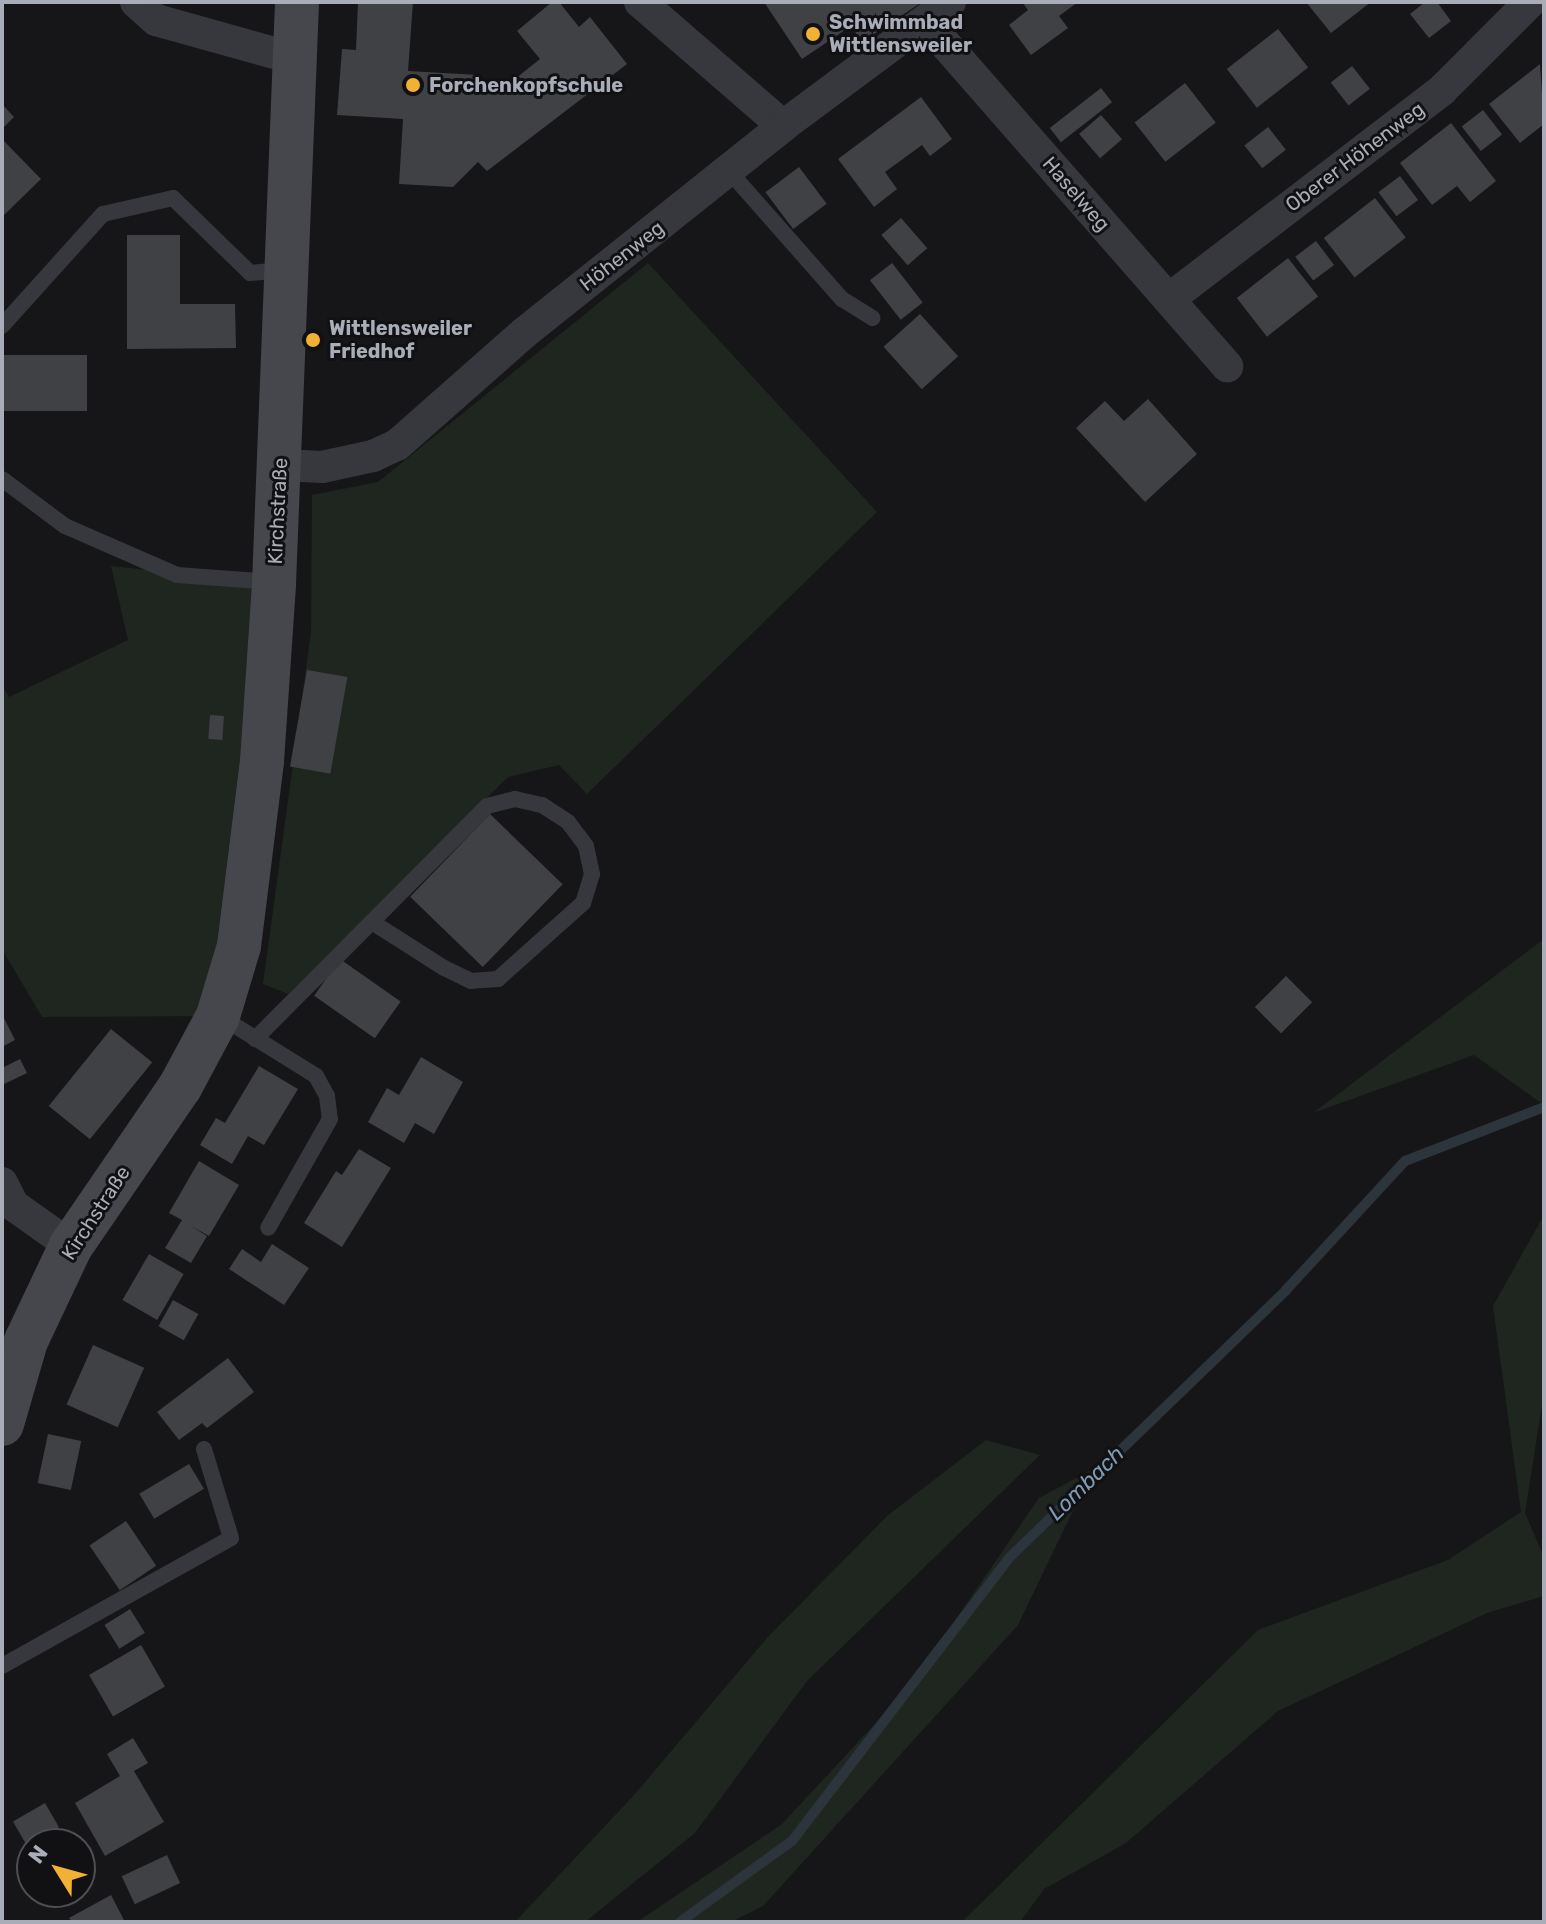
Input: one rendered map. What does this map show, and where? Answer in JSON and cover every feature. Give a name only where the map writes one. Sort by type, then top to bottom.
[{"type":"street","points":[[136,2],[156,20],[292,58]]},
{"type":"street","name":"Kirchstraße","points":[[2,1424],[26,1341],[71,1246],[180,1087],[218,1016],[239,946],[262,761],[274,583],[281,465],[292,58],[297,2]]},
{"type":"street","points":[[640,2],[783,126]]},
{"type":"street","name":"Oberer Höhenweg","points":[[1169,299],[1442,90],[1530,2]]},
{"type":"street","name":"Höhenweg","points":[[281,465],[322,467],[373,456],[397,445],[524,333],[783,126],[937,12]]},
{"type":"street","name":"Haselweg","points":[[937,12],[1169,299],[1227,366]]},
{"type":"street","points":[[6,1200],[71,1246]]},
{"type":"lane","points":[[729,171],[842,299],[873,318]]},
{"type":"lane","points":[[2,326],[103,214],[173,198],[250,273],[286,270]]},
{"type":"lane","points":[[2,479],[65,526],[177,575],[274,583]]},
{"type":"lane","points":[[255,1039],[487,806],[515,799],[542,805],[568,822],[586,846],[592,874],[583,903],[498,979],[471,981],[444,968],[372,922]]},
{"type":"lane","points":[[218,1016],[316,1076],[327,1096],[330,1119],[268,1228]]},
{"type":"lane","points":[[2,1666],[231,1538],[204,1449]]},
{"type":"shaded area","points":[[648,263],[877,512],[587,794],[559,765],[508,777],[288,994],[263,984],[311,632],[312,495],[378,482]]},
{"type":"shaded area","points":[[111,566],[274,583],[218,1016],[42,1017],[2,949],[2,684],[9,697],[128,640]]},
{"type":"shaded area","points":[[1544,939],[1544,1105],[1474,1055],[1313,1113]]},
{"type":"shaded area","points":[[1544,1215],[1544,1392],[1525,1513],[1544,1557],[1544,1596],[1487,1613],[1278,1711],[1126,1843],[1044,1889],[1020,1922],[962,1922],[1258,1630],[1448,1560],[1521,1512],[1493,1306]]},
{"type":"shaded area","points":[[986,1440],[1040,1455],[807,1681],[695,1833],[585,1922],[515,1922],[635,1794],[767,1638],[887,1516]]},
{"type":"shaded area","points":[[1093,1469],[1018,1625],[763,1906],[731,1922],[637,1922],[782,1824],[910,1686],[1039,1498]]},
{"type":"building","name":"Forchenkopfschule","points":[[358,2],[413,2],[408,71],[478,75],[495,95],[540,59],[517,31],[552,2],[559,2],[579,27],[590,17],[627,64],[487,171],[478,162],[453,187],[399,184],[403,119],[337,115],[342,49],[356,50]]},
{"type":"building","name":"Schwimmbad Wittlensweiler","points":[[764,2],[922,2],[862,42],[851,26],[802,59]]},
{"type":"building","points":[[1022,2],[1078,2],[1059,16],[1068,28],[1031,55],[1009,25],[1028,10]]},
{"type":"building","points":[[1306,2],[1371,2],[1331,33]]},
{"type":"building","points":[[1425,2],[1437,2],[1451,21],[1429,38],[1410,14]]},
{"type":"building","points":[[1278,29],[1308,68],[1257,108],[1227,69]]},
{"type":"building","points":[[1540,64],[1544,124],[1520,143],[1489,104]]},
{"type":"building","points":[[1352,66],[1370,89],[1349,105],[1331,83]]},
{"type":"building","points":[[1185,83],[1216,122],[1165,162],[1135,122]]},
{"type":"building","points":[[1101,88],[1112,102],[1061,142],[1050,128]]},
{"type":"building","points":[[921,97],[952,139],[930,156],[922,145],[885,172],[897,189],[874,207],[838,159]]},
{"type":"building","points":[[2,104],[14,117],[2,129]]},
{"type":"building","points":[[1483,110],[1502,134],[1481,151],[1462,127]]},
{"type":"building","points":[[1101,115],[1122,139],[1100,158],[1079,134]]},
{"type":"building","points":[[1451,123],[1496,181],[1470,202],[1457,186],[1432,205],[1400,163]]},
{"type":"building","points":[[1268,127],[1286,150],[1262,168],[1244,145]]},
{"type":"building","points":[[2,139],[41,179],[2,217]]},
{"type":"building","points":[[799,167],[827,204],[793,229],[765,192]]},
{"type":"building","points":[[1400,176],[1418,200],[1396,216],[1378,192]]},
{"type":"building","points":[[1375,198],[1406,237],[1355,277],[1324,238]]},
{"type":"building","points":[[901,218],[927,248],[908,265],[881,235]]},
{"type":"building","points":[[127,235],[180,235],[180,304],[235,304],[236,348],[127,349]]},
{"type":"building","points":[[1316,241],[1334,265],[1313,281],[1295,257]]},
{"type":"building","points":[[1288,258],[1318,297],[1267,337],[1237,298]]},
{"type":"building","points":[[892,263],[923,302],[901,320],[870,280]]},
{"type":"building","points":[[920,314],[958,356],[922,389],[884,347]]},
{"type":"building","points":[[4,355],[87,355],[87,411],[4,411]]},
{"type":"building","points":[[1148,399],[1197,454],[1145,502],[1076,428],[1105,401],[1124,421]]},
{"type":"building","points":[[307,670],[347,677],[330,774],[290,767]]},
{"type":"building","points":[[210,715],[224,716],[222,740],[208,739]]},
{"type":"building","points":[[490,814],[563,884],[483,967],[410,897]]},
{"type":"building","points":[[340,959],[401,1001],[375,1038],[314,996]]},
{"type":"building","points":[[1286,976],[1312,1002],[1281,1033],[1255,1007]]},
{"type":"building","points":[[2,1014],[15,1040],[2,1047]]},
{"type":"building","points":[[111,1029],[152,1062],[90,1139],[49,1106]]},
{"type":"building","points":[[421,1057],[463,1082],[434,1134],[415,1123],[404,1143],[368,1122],[387,1088],[399,1095]]},
{"type":"building","points":[[20,1059],[27,1073],[2,1085],[2,1068]]},
{"type":"building","points":[[259,1066],[298,1089],[264,1145],[248,1136],[232,1164],[200,1145],[216,1118],[225,1123]]},
{"type":"building","points":[[359,1149],[391,1168],[342,1247],[304,1223],[336,1171],[342,1175]]},
{"type":"building","points":[[199,1161],[239,1185],[209,1236],[191,1226],[207,1236],[191,1263],[165,1248],[182,1220],[169,1213]]},
{"type":"building","points":[[272,1244],[309,1268],[284,1305],[229,1269],[242,1249],[261,1262]]},
{"type":"building","points":[[149,1254],[184,1274],[157,1320],[122,1300]]},
{"type":"building","points":[[173,1300],[198,1314],[184,1340],[158,1326]]},
{"type":"building","points":[[93,1345],[144,1368],[118,1427],[67,1404]]},
{"type":"building","points":[[228,1358],[254,1392],[207,1428],[202,1423],[179,1440],[157,1412]]},
{"type":"building","points":[[48,1434],[81,1441],[71,1490],[38,1483]]},
{"type":"building","points":[[189,1464],[204,1489],[154,1519],[139,1494]]},
{"type":"building","points":[[126,1521],[156,1566],[120,1590],[90,1546]]},
{"type":"building","points":[[130,1609],[145,1633],[119,1649],[105,1625]]},
{"type":"building","points":[[141,1645],[165,1687],[113,1717],[89,1675]]},
{"type":"building","points":[[133,1738],[148,1763],[134,1771],[164,1822],[105,1856],[96,1840],[96,1828],[89,1828],[75,1803],[120,1776],[107,1754]]},
{"type":"building","points":[[45,1803],[59,1827],[58,1828],[17,1828],[13,1822]]},
{"type":"building","points":[[167,1855],[180,1883],[135,1904],[122,1876]]},
{"type":"building","points":[[111,1895],[125,1922],[72,1922],[69,1918],[87,1908],[96,1908],[96,1903]]},
{"type":"waterway","name":"Lombach","points":[[680,1922],[792,1841],[1011,1556],[1286,1290],[1405,1161],[1544,1107]]},
{"type":"place","name":"Schwimmbad Wittlensweiler","points":[[813,34]]},
{"type":"place","name":"Forchenkopfschule","points":[[413,85]]},
{"type":"place","name":"Wittlensweiler Friedhof","points":[[313,340]]}]
